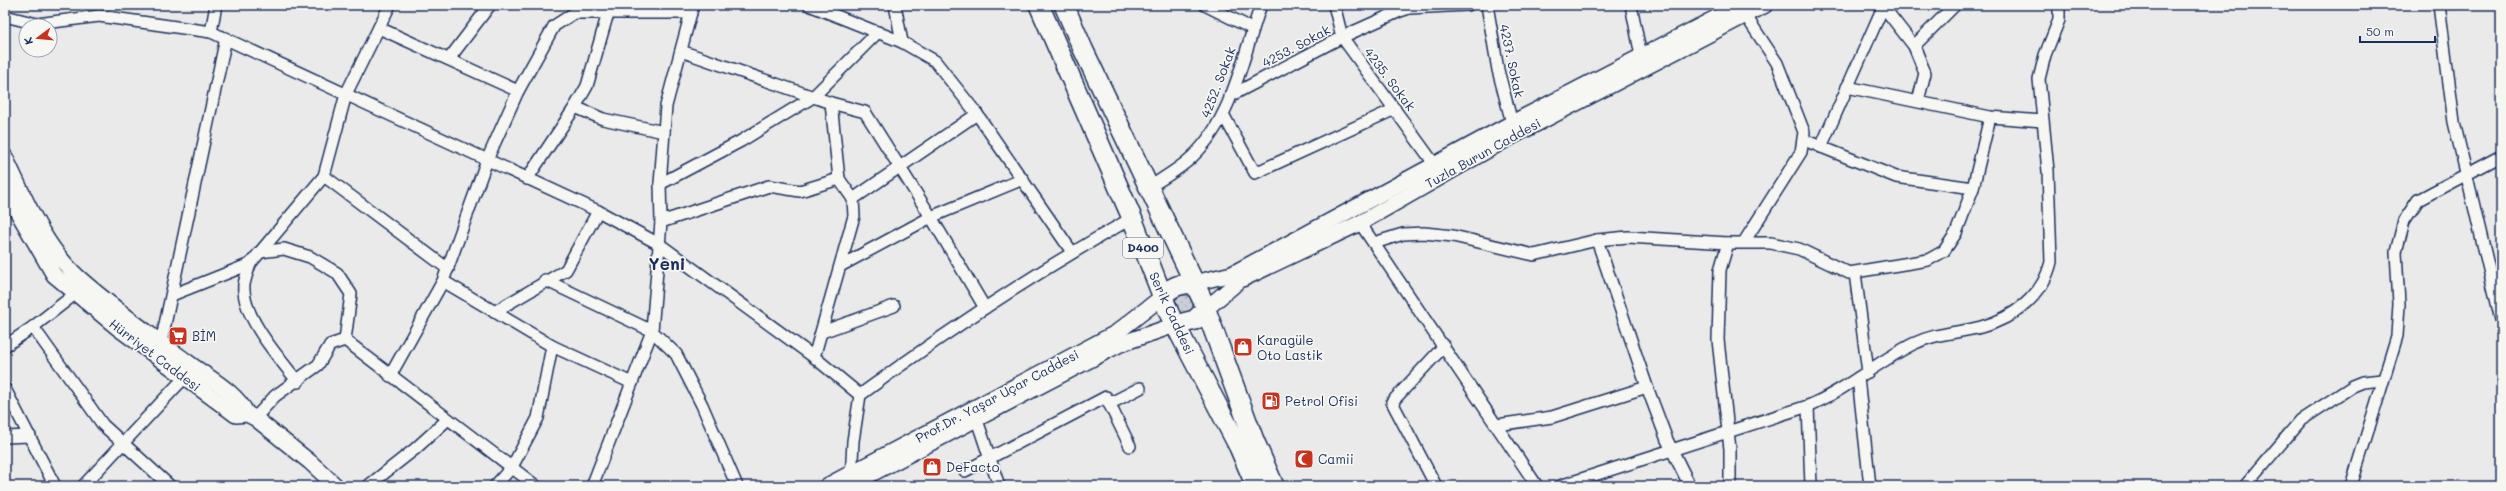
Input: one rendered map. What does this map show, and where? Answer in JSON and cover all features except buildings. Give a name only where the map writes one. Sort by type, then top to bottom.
[{"type":"highway","name":"Serik Caddesi","points":[[1039,5],[1132,218],[1162,297],[1175,325],[1239,446],[1256,486]]},
{"type":"highway","name":"D400","points":[[1066,6],[1148,188],[1206,308],[1254,440],[1274,486]]},
{"type":"highway","points":[[1162,297],[1170,288],[1179,284],[1194,283]]},
{"type":"highway","points":[[1175,325],[1194,320],[1206,308]]},
{"type":"main road","name":"Tuzla Burun Caddesi","points":[[1194,283],[1232,274],[1512,123],[1641,56],[1742,9],[1765,5]]},
{"type":"main road","name":"Tuzla Burun Caddesi","points":[[1206,308],[1240,280],[1360,223],[1507,139],[1742,9]]},
{"type":"main road","points":[[5,157],[43,233],[65,264],[80,279],[230,394],[243,405],[251,416]]},
{"type":"main road","name":"Hürriyet Caddesi","points":[[5,190],[48,267],[75,294],[184,378],[236,415],[251,416],[330,484]]},
{"type":"main road","name":"Prof.Dr. Yaşar Uçar Caddesi","points":[[827,486],[850,482],[972,411],[1116,333],[1162,297]]},
{"type":"main road","points":[[850,482],[977,420],[1120,344],[1175,325]]},
{"type":"street","points":[[211,32],[216,5]]},
{"type":"street","points":[[298,382],[267,343],[248,306],[244,286],[250,264],[324,176],[346,94],[390,5]]},
{"type":"street","points":[[450,59],[490,5]]},
{"type":"street","points":[[809,5],[902,42],[935,61],[978,114],[1024,179],[1072,252]]},
{"type":"street","points":[[895,5],[902,42]]},
{"type":"street","points":[[1205,5],[1253,29]]},
{"type":"street","name":"4252. Sokak","points":[[1148,188],[1194,156],[1214,129],[1223,114],[1230,96],[1261,5]]},
{"type":"street","name":"4235. Sokak","points":[[1334,5],[1342,38],[1435,165]]},
{"type":"street","name":"4253. Sokak","points":[[1230,96],[1378,20],[1409,7],[1468,5]]},
{"type":"street","name":"4237. Sokak","points":[[1487,5],[1498,70],[1512,123]]},
{"type":"street","points":[[1631,5],[1641,56]]},
{"type":"street","points":[[1914,46],[1955,5]]},
{"type":"street","points":[[1560,486],[1808,406],[1830,396],[1923,339],[1993,322],[2023,306],[2042,288],[2051,262],[2048,171],[2039,96],[2040,74],[2059,20],[2059,5]]},
{"type":"street","points":[[2439,5],[2454,122],[2468,173],[2501,320]]},
{"type":"street","points":[[1821,147],[1883,6],[1914,46],[1925,73],[1918,101]]},
{"type":"street","points":[[390,376],[443,281],[487,160],[518,91],[554,26],[572,9],[608,13],[633,9],[686,9],[681,51],[666,106],[660,184],[661,222],[652,332],[592,486]]},
{"type":"street","points":[[1742,9],[1777,64],[1804,132],[1801,152],[1744,242]]},
{"type":"street","points":[[527,179],[575,107],[587,86],[608,13]]},
{"type":"street","points":[[5,16],[37,24],[99,16],[211,32],[226,38],[598,211],[659,244],[814,357],[860,395]]},
{"type":"street","points":[[379,28],[518,91]]},
{"type":"street","points":[[660,184],[741,141],[813,97],[878,32]]},
{"type":"street","points":[[161,342],[226,38]]},
{"type":"street","points":[[681,51],[813,97],[864,112],[901,168],[985,308]]},
{"type":"street","points":[[1848,86],[1990,117],[2042,120]]},
{"type":"street","points":[[814,357],[842,265],[854,216],[853,199],[839,180],[831,103]]},
{"type":"street","points":[[575,107],[603,119],[664,132]]},
{"type":"street","points":[[1223,114],[1255,173],[1395,109]]},
{"type":"street","points":[[853,199],[901,168],[978,114]]},
{"type":"street","points":[[1374,243],[1403,234],[1424,233],[1453,236],[1534,255],[1597,240],[1648,236],[1728,243],[1771,243],[1799,249],[1843,271],[1855,273],[1888,265],[1928,260],[1944,251],[1956,233],[1973,188],[1990,117]]},
{"type":"street","points":[[1804,140],[1896,177],[1973,188]]},
{"type":"street","points":[[2352,486],[2366,442],[2382,380],[2397,336],[2399,304],[2396,252],[2404,221],[2418,200],[2501,156]]},
{"type":"street","points":[[324,176],[448,269]]},
{"type":"street","points":[[842,265],[931,217],[1024,179]]},
{"type":"street","points":[[661,222],[769,186],[800,191],[839,180]]},
{"type":"street","points":[[494,312],[545,280],[566,270],[598,211]]},
{"type":"street","points":[[850,482],[860,395],[931,342],[1072,252],[1132,218]]},
{"type":"street","points":[[1360,223],[1537,486]]},
{"type":"street","points":[[1597,240],[1647,388],[1667,440],[1690,486]]},
{"type":"street","points":[[1728,243],[1720,270],[1718,291],[1718,340],[1730,449],[1730,486]]},
{"type":"street","points":[[260,252],[284,249],[310,257],[337,274],[351,294],[345,340]]},
{"type":"street","points":[[172,295],[250,264]]},
{"type":"street","points":[[1855,273],[1868,372]]},
{"type":"street","points":[[545,280],[652,332],[676,354],[702,404],[737,486]]},
{"type":"street","points":[[443,281],[552,346],[632,383]]},
{"type":"street","points":[[5,346],[33,327],[75,294]]},
{"type":"street","points":[[822,332],[894,306]]},
{"type":"street","points":[[33,327],[103,425],[121,444],[170,486]]},
{"type":"street","points":[[345,340],[390,376],[536,486]]},
{"type":"street","points":[[251,416],[275,396],[298,382],[318,365],[330,345],[345,340]]},
{"type":"street","points":[[495,486],[512,467],[538,418],[552,346]]},
{"type":"street","points":[[1436,486],[1392,402],[1444,346]]},
{"type":"street","points":[[83,486],[184,378]]},
{"type":"street","points":[[1858,378],[1870,486]]},
{"type":"street","points":[[2245,486],[2301,420],[2353,386],[2363,382],[2382,380]]},
{"type":"street","points":[[1109,404],[1140,388]]},
{"type":"street","points":[[1497,425],[1552,417],[1647,388]]},
{"type":"street","points":[[5,390],[55,486]]},
{"type":"street","points":[[965,471],[1106,397],[1130,446]]},
{"type":"street","points":[[1808,406],[1811,486]]},
{"type":"street","points":[[368,486],[415,449],[448,419]]},
{"type":"street","points":[[977,420],[999,486]]},
{"type":"street","points":[[5,437],[30,436]]},
{"type":"shaded area","points":[[1184,295],[1190,298],[1193,304],[1190,310],[1184,313],[1178,310],[1175,304],[1178,298]]},
{"type":"place","name":"BİM","points":[[178,336]]},
{"type":"place","name":"Karagüle Oto Lastik","points":[[1243,347]]},
{"type":"place","name":"Petrol Ofisi","points":[[1271,401]]},
{"type":"place","name":"Camii","points":[[1304,459]]},
{"type":"place","name":"DeFacto","points":[[932,467]]},
{"type":"district","name":"Yeni","points":[[667,264]]}]
